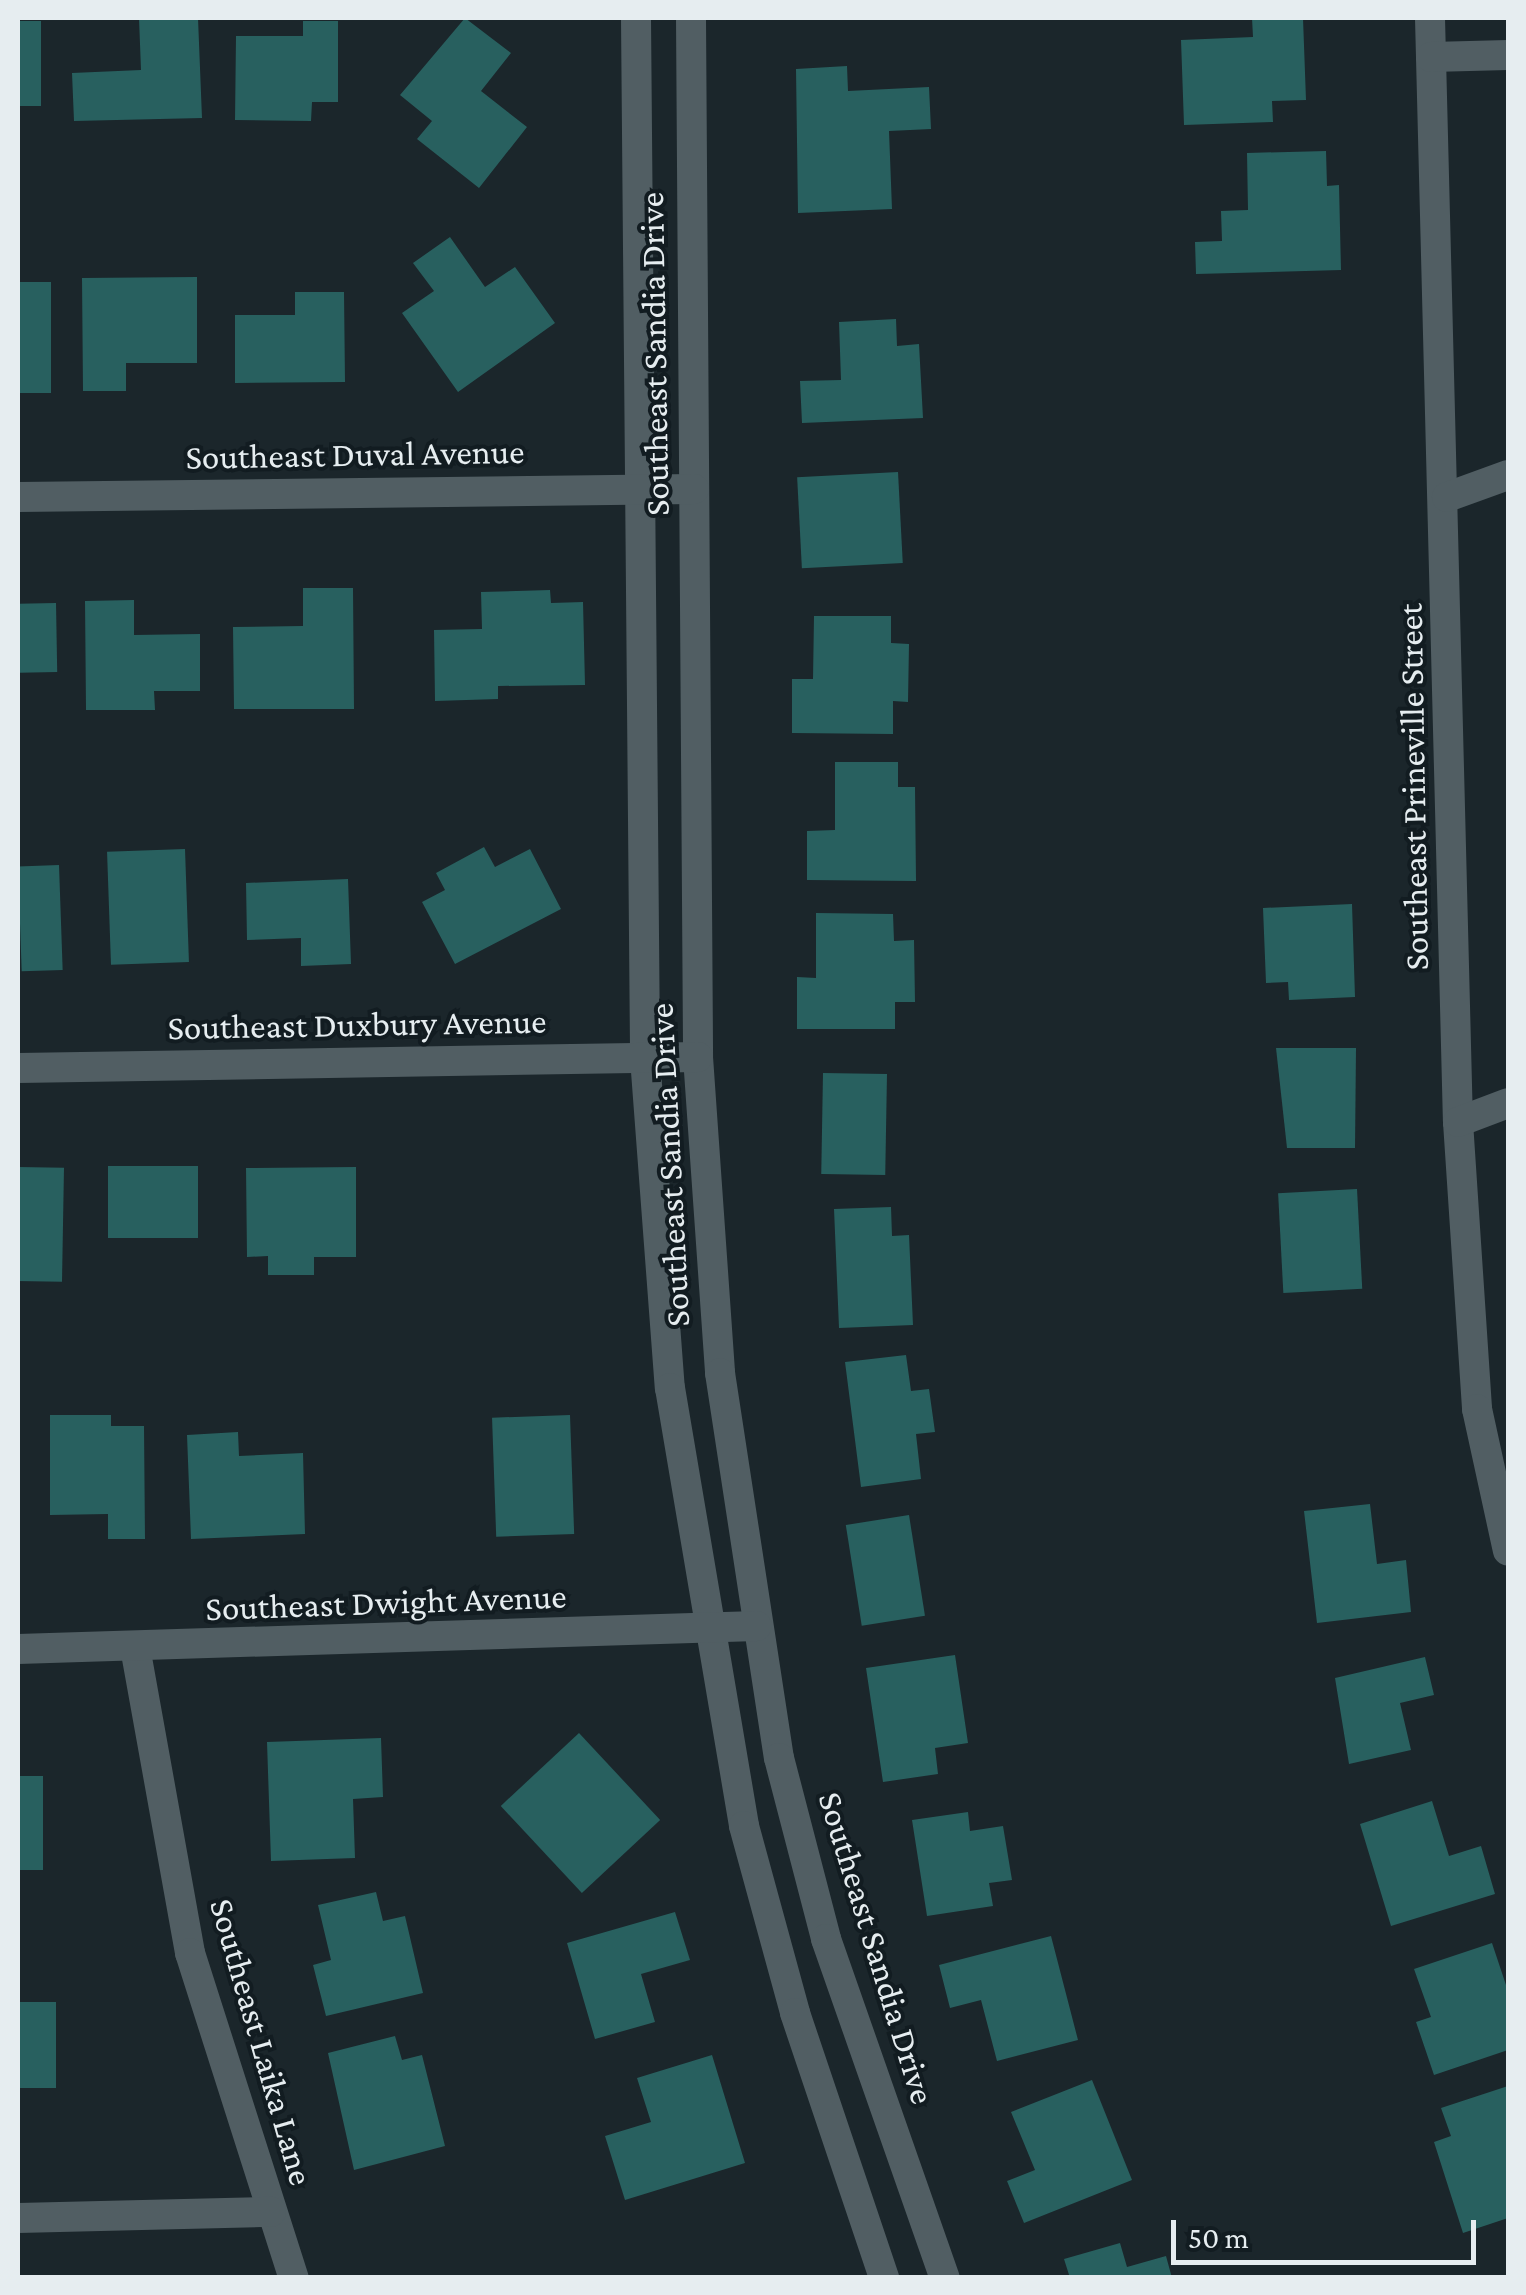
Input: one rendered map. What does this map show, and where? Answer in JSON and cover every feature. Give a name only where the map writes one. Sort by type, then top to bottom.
[{"type":"street","name":"Southeast Sandia Drive","points":[[636,18],[645,1058],[670,1388],[705,1632],[794,2013],[884,2278]]},
{"type":"street","name":"Southeast Sandia Drive","points":[[691,18],[698,1057],[720,1373],[779,1758],[826,1939],[946,2278]]},
{"type":"street","name":"Southeast Prineville Street","points":[[1430,18],[1447,496],[1458,1122],[1477,1410],[1508,1552]]},
{"type":"street","points":[[1431,57],[1508,55]]},
{"type":"street","points":[[1447,496],[1508,475]]},
{"type":"street","name":"Southeast Duval Avenue","points":[[18,498],[694,489]]},
{"type":"street","name":"Southeast Duxbury Avenue","points":[[18,1068],[698,1057]]},
{"type":"street","points":[[1458,1122],[1508,1103]]},
{"type":"street","name":"Southeast Dwight Avenue","points":[[18,1649],[705,1632],[757,1626]]},
{"type":"street","name":"Southeast Laika Lane","points":[[135,1647],[190,1953],[294,2278]]},
{"type":"street","points":[[18,2218],[271,2212]]},
{"type":"building","points":[[139,18],[198,18],[202,118],[74,121],[72,73],[141,70]]},
{"type":"building","points":[[465,18],[511,53],[481,91],[527,127],[479,188],[417,139],[432,121],[400,95]]},
{"type":"building","points":[[1252,18],[1303,18],[1306,100],[1272,101],[1273,122],[1184,125],[1181,40],[1253,37]]},
{"type":"building","points":[[18,21],[41,21],[41,106],[18,106]]},
{"type":"building","points":[[303,21],[338,21],[338,102],[312,102],[311,121],[235,120],[236,36],[303,36]]},
{"type":"building","points":[[847,66],[848,91],[929,87],[931,129],[889,131],[892,209],[798,213],[796,69]]},
{"type":"building","points":[[1326,151],[1327,186],[1339,185],[1341,270],[1196,274],[1195,242],[1222,241],[1221,211],[1248,210],[1247,153]]},
{"type":"building","points":[[450,237],[485,287],[515,267],[555,323],[458,392],[402,313],[434,291],[413,263]]},
{"type":"building","points":[[197,277],[197,363],[126,363],[126,391],[83,391],[82,278]]},
{"type":"building","points":[[18,282],[51,282],[51,393],[18,393]]},
{"type":"building","points":[[295,292],[344,292],[345,382],[235,383],[235,315],[295,315]]},
{"type":"building","points":[[896,319],[897,346],[919,344],[923,418],[802,423],[800,381],[841,380],[839,322]]},
{"type":"building","points":[[898,472],[903,563],[802,568],[797,477]]},
{"type":"building","points":[[303,588],[353,588],[354,709],[234,709],[233,627],[303,626]]},
{"type":"building","points":[[550,590],[551,603],[583,602],[585,685],[498,686],[498,699],[435,701],[434,630],[482,629],[481,592]]},
{"type":"building","points":[[134,600],[134,635],[200,634],[200,691],[154,691],[155,710],[86,710],[85,601]]},
{"type":"building","points":[[56,603],[57,672],[19,673],[18,604]]},
{"type":"building","points":[[814,616],[891,616],[891,643],[909,644],[908,702],[893,701],[893,734],[792,733],[792,679],[813,679]]},
{"type":"building","points":[[835,762],[898,762],[898,787],[915,787],[916,881],[807,880],[807,831],[835,830]]},
{"type":"building","points":[[484,847],[495,867],[530,849],[561,909],[455,964],[422,902],[445,890],[436,873]]},
{"type":"building","points":[[185,849],[189,962],[111,965],[107,852]]},
{"type":"building","points":[[59,865],[63,970],[22,971],[18,866]]},
{"type":"building","points":[[348,879],[351,964],[301,966],[301,938],[247,940],[246,883]]},
{"type":"building","points":[[1352,904],[1355,997],[1289,1000],[1288,982],[1266,983],[1263,908]]},
{"type":"building","points":[[816,913],[893,914],[894,941],[914,940],[915,1002],[895,1002],[895,1029],[797,1029],[797,977],[816,978]]},
{"type":"building","points":[[1276,1048],[1356,1048],[1355,1148],[1287,1148]]},
{"type":"building","points":[[823,1073],[887,1074],[885,1175],[821,1174]]},
{"type":"building","points":[[108,1166],[198,1166],[198,1238],[108,1238]]},
{"type":"building","points":[[18,1167],[64,1168],[62,1282],[18,1281]]},
{"type":"building","points":[[356,1167],[356,1257],[314,1257],[314,1275],[268,1275],[268,1256],[247,1257],[246,1168]]},
{"type":"building","points":[[1357,1189],[1362,1289],[1283,1293],[1278,1193]]},
{"type":"building","points":[[891,1207],[892,1236],[909,1235],[913,1325],[839,1328],[834,1209]]},
{"type":"building","points":[[906,1355],[911,1391],[929,1389],[935,1432],[916,1434],[921,1479],[861,1487],[845,1362]]},
{"type":"building","points":[[50,1415],[111,1415],[111,1426],[144,1426],[145,1539],[108,1539],[108,1514],[50,1515]]},
{"type":"building","points":[[570,1415],[574,1534],[496,1537],[492,1418]]},
{"type":"building","points":[[238,1432],[239,1456],[303,1453],[305,1534],[191,1539],[187,1435]]},
{"type":"building","points":[[1370,1504],[1377,1564],[1406,1560],[1411,1612],[1317,1623],[1304,1511]]},
{"type":"building","points":[[909,1515],[925,1616],[862,1626],[846,1525]]},
{"type":"building","points":[[955,1655],[968,1743],[935,1748],[938,1774],[883,1782],[866,1668]]},
{"type":"building","points":[[1425,1657],[1434,1695],[1400,1703],[1411,1750],[1349,1764],[1335,1678]]},
{"type":"building","points":[[579,1733],[660,1820],[582,1893],[501,1806]]},
{"type":"building","points":[[381,1738],[383,1797],[353,1799],[355,1858],[271,1861],[267,1742]]},
{"type":"building","points":[[18,1776],[43,1776],[43,1870],[18,1870]]},
{"type":"building","points":[[1432,1801],[1449,1856],[1481,1846],[1495,1894],[1391,1926],[1360,1824]]},
{"type":"building","points":[[968,1812],[970,1831],[1003,1826],[1012,1880],[989,1883],[993,1906],[927,1916],[912,1820]]},
{"type":"building","points":[[376,1892],[383,1921],[405,1916],[423,1993],[326,2016],[313,1965],[331,1960],[318,1905]]},
{"type":"building","points":[[675,1912],[690,1960],[641,1974],[655,2022],[595,2039],[567,1943]]},
{"type":"building","points":[[1051,1936],[1078,2040],[997,2061],[981,2000],[950,2008],[939,1965]]},
{"type":"building","points":[[1492,1943],[1508,1991],[1508,2050],[1434,2075],[1416,2022],[1431,2017],[1414,1969]]},
{"type":"building","points":[[18,2002],[56,2002],[56,2088],[18,2088]]},
{"type":"building","points":[[395,2036],[402,2060],[422,2055],[445,2146],[354,2170],[328,2053]]},
{"type":"building","points":[[712,2055],[745,2163],[625,2200],[605,2136],[651,2122],[637,2078]]},
{"type":"building","points":[[1092,2080],[1132,2180],[1024,2223],[1007,2181],[1035,2170],[1011,2112]]},
{"type":"building","points":[[1508,2086],[1508,2218],[1463,2233],[1434,2142],[1451,2136],[1441,2108]]},
{"type":"building","points":[[1120,2243],[1127,2267],[1166,2256],[1172,2278],[1070,2278],[1064,2259]]}]
